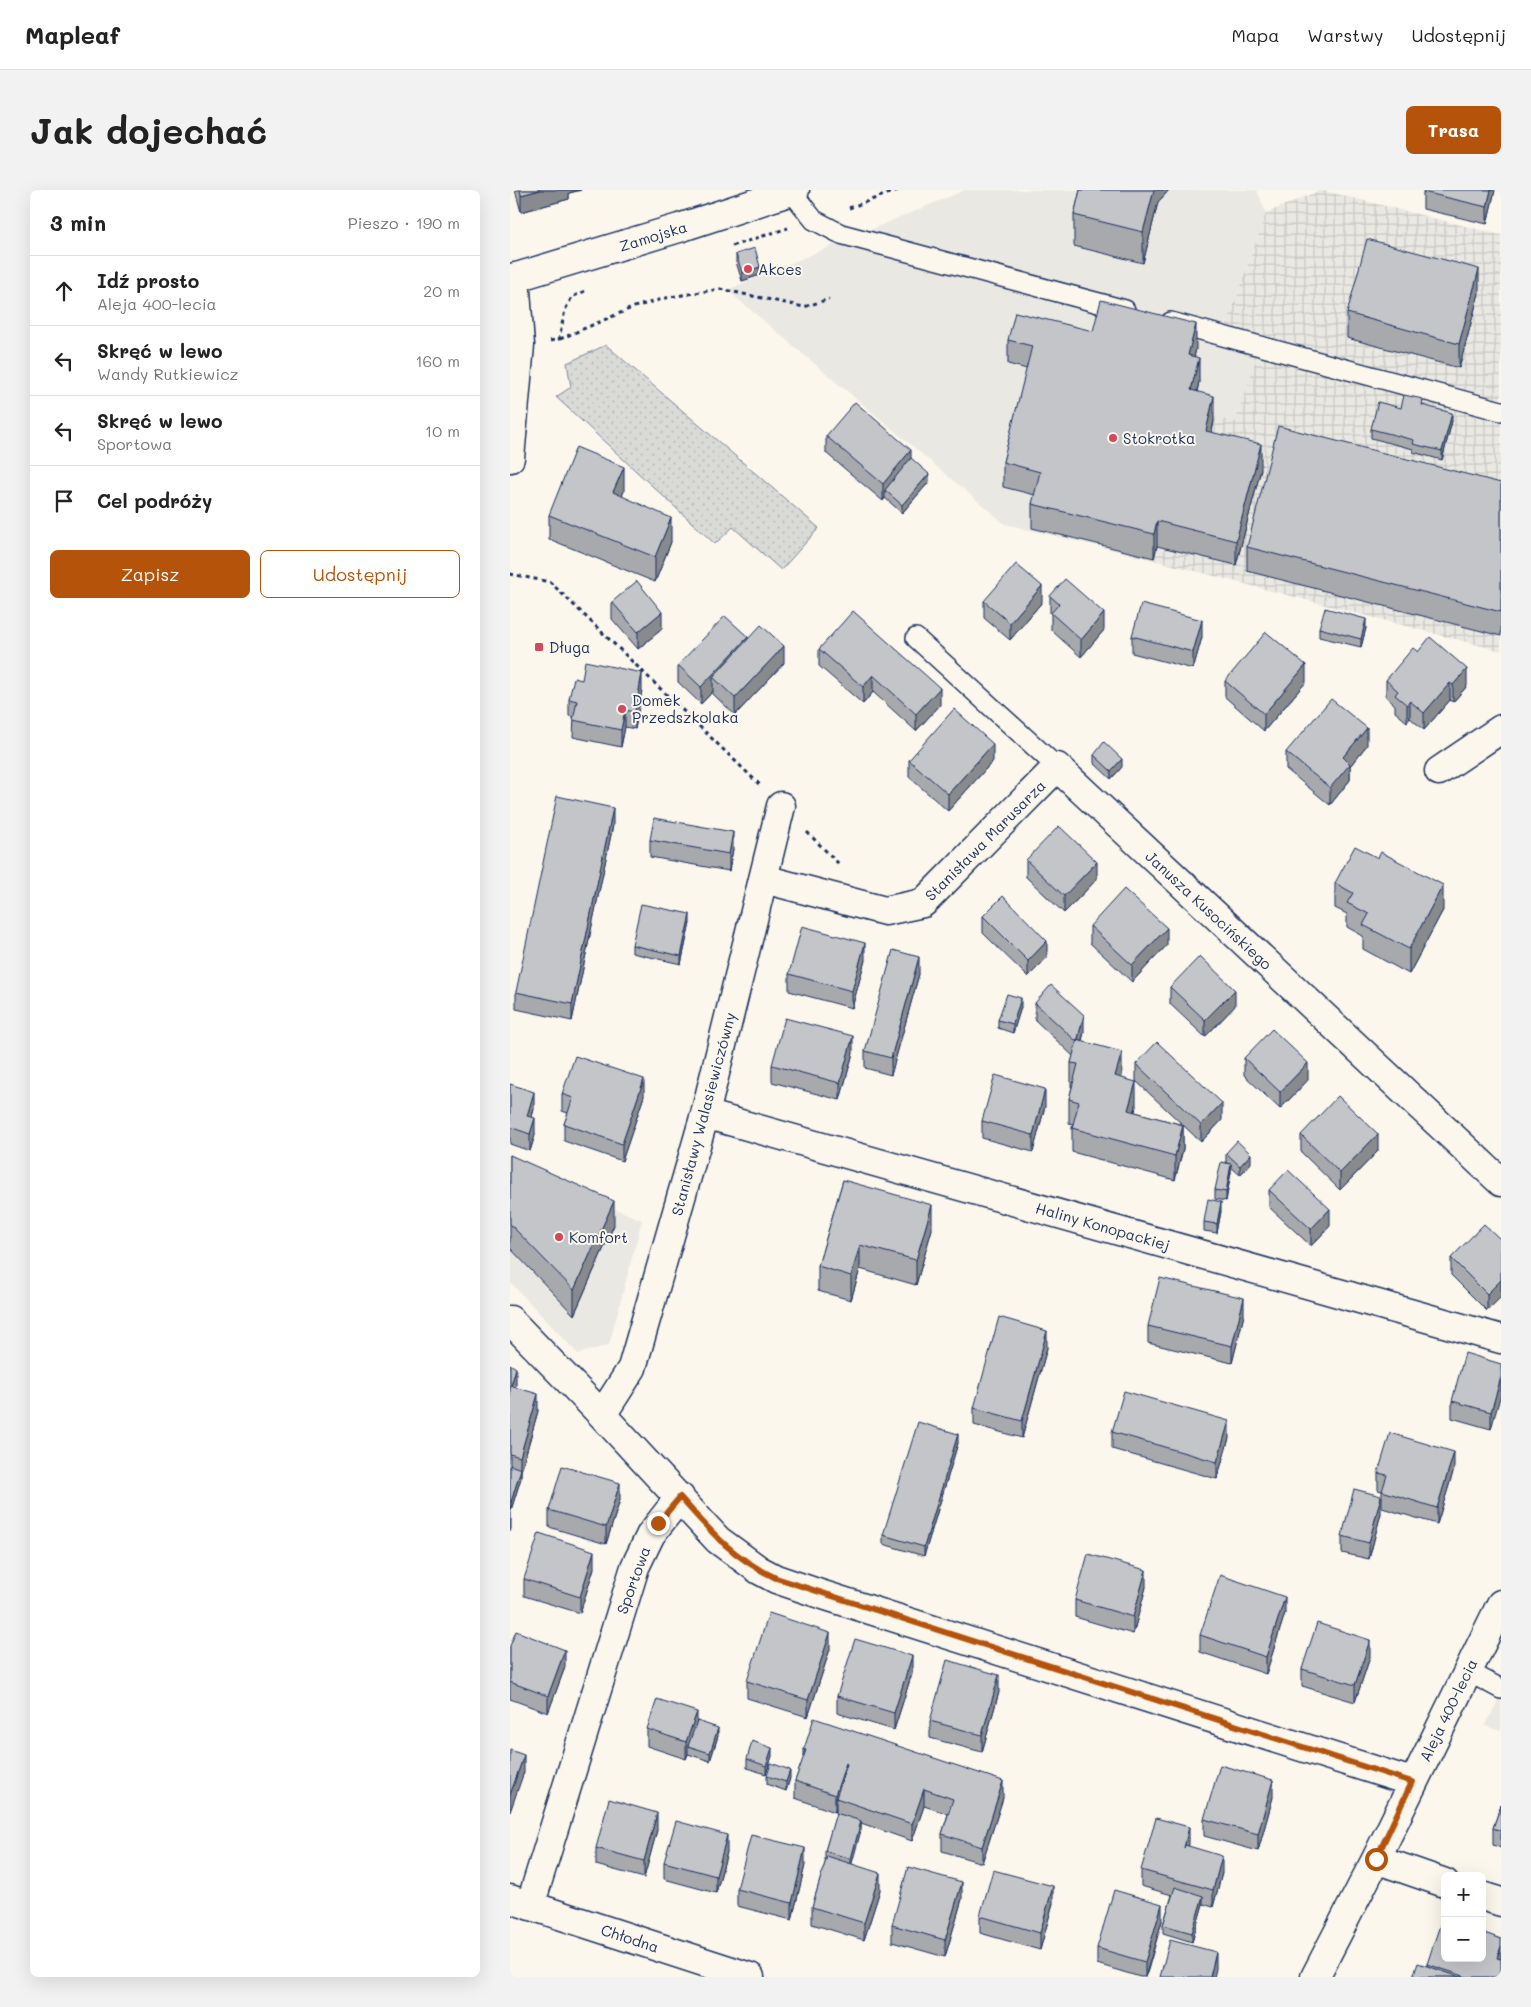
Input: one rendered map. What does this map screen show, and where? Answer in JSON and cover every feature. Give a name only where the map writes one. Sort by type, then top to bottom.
[{"type":"street","name":"Zamojska","points":[[513,278],[679,228],[793,191]]},
{"type":"street","points":[[510,458],[520,345],[513,278]]},
{"type":"street","points":[[1439,771],[1501,728]]},
{"type":"street","name":"Stanisława Marusarza","points":[[764,879],[885,911],[923,903],[1057,767]]},
{"type":"street","name":"Janusza Kusocińskiego","points":[[1057,767],[1501,1182]]},
{"type":"street","name":"Stanisławy Walasiewiczówny","points":[[602,1415],[632,1368],[705,1114],[781,806]]},
{"type":"street","name":"Haliny Konopackiej","points":[[705,1114],[1501,1339]]},
{"type":"street","points":[[510,1320],[680,1497],[718,1540],[746,1562],[776,1578],[1412,1782]]},
{"type":"street","name":"Sportowa","points":[[520,1903],[635,1567],[650,1534],[680,1497]]},
{"type":"street","name":"Aleja 400-lecia","points":[[1315,1977],[1376,1859],[1412,1782],[1501,1604]]},
{"type":"street","points":[[1376,1859],[1441,1882]]},
{"type":"street","points":[[1486,1897],[1501,1902]]},
{"type":"street","name":"Chłodna","points":[[520,1903],[750,1977]]},
{"type":"lane","points":[[793,191],[814,220],[841,234],[1501,411]]},
{"type":"lane","name":"Janusza Kusocińskiego","points":[[916,638],[1057,767]]},
{"type":"lane","points":[[1467,1671],[1501,1689]]},
{"type":"path","points":[[724,248],[814,220],[898,190]]},
{"type":"path","points":[[550,341],[559,339],[634,306],[720,288],[804,306],[829,299]]},
{"type":"path","points":[[559,339],[565,310],[572,297],[592,289]]},
{"type":"path","points":[[510,574],[550,582],[781,806],[843,869]]},
{"type":"shaded area","points":[[965,190],[1257,190],[1266,213],[1220,344],[1256,359],[1235,423],[1174,407],[1134,555],[1005,524],[727,290]]},
{"type":"shaded area","points":[[1321,190],[1501,235],[1501,651],[1134,555],[1174,407],[1235,422],[1256,359],[1220,344],[1266,213]]},
{"type":"shaded area","points":[[606,345],[819,528],[781,570],[733,527],[715,544],[556,397],[571,387],[567,363]]},
{"type":"shaded area","points":[[510,1165],[642,1220],[609,1345],[578,1354],[510,1282]]},
{"type":"shaded area","points":[[1501,1695],[1501,1731],[1485,1726]]},
{"type":"building","points":[[520,190],[540,190],[521,195]]},
{"type":"building","points":[[1080,190],[1154,190],[1143,232],[1074,215]]},
{"type":"building","points":[[1424,190],[1491,190],[1487,207],[1423,192]]},
{"type":"building","points":[[1367,239],[1479,269],[1459,344],[1347,313]]},
{"type":"building","points":[[755,248],[760,267],[742,273],[736,254]]},
{"type":"building","name":"Stokrotka","points":[[1101,300],[1196,324],[1188,355],[1199,358],[1191,390],[1214,396],[1206,431],[1261,444],[1236,541],[1157,521],[1154,534],[1032,504],[1040,472],[1003,462],[1032,346],[1008,340],[1015,312],[1093,331]]},
{"type":"building","points":[[1404,395],[1423,399],[1422,405],[1452,413],[1442,451],[1413,444],[1414,440],[1371,429],[1378,402],[1401,408]]},
{"type":"building","points":[[855,402],[911,450],[883,484],[826,436]]},
{"type":"building","points":[[1278,426],[1501,483],[1501,612],[1247,547]]},
{"type":"building","points":[[576,447],[624,467],[613,492],[671,518],[655,557],[549,515]]},
{"type":"building","points":[[911,458],[929,474],[902,505],[885,490]]},
{"type":"building","points":[[1016,564],[1042,586],[1010,623],[984,601]]},
{"type":"building","points":[[1065,579],[1104,613],[1081,640],[1051,613],[1059,604],[1050,596]]},
{"type":"building","points":[[637,581],[662,612],[638,632],[612,602]]},
{"type":"building","points":[[1141,604],[1202,620],[1193,652],[1132,636]]},
{"type":"building","points":[[1325,608],[1366,619],[1361,639],[1319,628]]},
{"type":"building","points":[[853,611],[940,688],[916,714],[873,675],[863,687],[819,649]]},
{"type":"building","points":[[725,616],[748,637],[701,687],[678,665]]},
{"type":"building","points":[[761,625],[784,646],[735,698],[713,677]]},
{"type":"building","points":[[1266,632],[1306,665],[1264,714],[1225,681]]},
{"type":"building","points":[[1430,637],[1467,669],[1453,685],[1450,683],[1424,713],[1410,701],[1407,705],[1395,695],[1398,691],[1386,680],[1413,648],[1418,652]]},
{"type":"building","points":[[585,661],[642,673],[635,712],[625,710],[621,730],[573,720],[577,701],[569,699],[574,678],[582,680]]},
{"type":"building","points":[[1331,699],[1367,728],[1343,757],[1350,764],[1330,788],[1286,752]]},
{"type":"building","points":[[954,709],[993,744],[948,794],[909,760]]},
{"type":"building","points":[[1104,742],[1122,759],[1111,771],[1094,755]]},
{"type":"building","points":[[557,796],[613,808],[572,1004],[516,992]]},
{"type":"building","points":[[654,818],[733,832],[729,854],[650,840]]},
{"type":"building","points":[[1059,826],[1097,862],[1064,896],[1026,860]]},
{"type":"building","points":[[1355,846],[1378,858],[1381,852],[1443,885],[1409,949],[1363,925],[1369,914],[1347,903],[1353,893],[1335,883]]},
{"type":"building","points":[[1124,889],[1167,928],[1132,965],[1090,926]]},
{"type":"building","points":[[1003,896],[1047,941],[1028,961],[983,916]]},
{"type":"building","points":[[641,904],[690,914],[681,956],[632,945]]},
{"type":"building","points":[[802,926],[865,943],[852,991],[789,974]]},
{"type":"building","points":[[893,950],[919,957],[891,1058],[865,1051]]},
{"type":"building","points":[[1200,956],[1235,990],[1205,1020],[1170,987]]},
{"type":"building","points":[[1051,985],[1084,1015],[1077,1042],[1035,1003]]},
{"type":"building","points":[[1007,994],[1021,998],[1013,1024],[998,1020]]},
{"type":"building","points":[[785,1018],[853,1036],[840,1083],[772,1065]]},
{"type":"building","points":[[1272,1029],[1308,1063],[1280,1092],[1244,1058]]},
{"type":"building","points":[[1077,1040],[1122,1052],[1115,1076],[1136,1082],[1128,1110],[1183,1125],[1175,1156],[1072,1128],[1079,1102],[1069,1099],[1078,1064],[1071,1063]]},
{"type":"building","points":[[1157,1042],[1222,1103],[1201,1125],[1136,1064]]},
{"type":"building","points":[[575,1056],[644,1079],[622,1144],[564,1124],[573,1098],[562,1094]]},
{"type":"building","points":[[995,1075],[1045,1089],[1033,1135],[982,1121]]},
{"type":"building","points":[[510,1084],[534,1092],[527,1116],[535,1118],[530,1134],[510,1127]]},
{"type":"building","points":[[1338,1096],[1378,1134],[1340,1173],[1301,1135]]},
{"type":"building","points":[[1237,1141],[1251,1154],[1240,1166],[1226,1153]]},
{"type":"building","name":"Komfort","points":[[510,1155],[614,1201],[574,1290],[510,1224]]},
{"type":"building","points":[[1221,1162],[1231,1164],[1226,1192],[1215,1190]]},
{"type":"building","points":[[1288,1170],[1330,1209],[1311,1229],[1269,1190]]},
{"type":"building","points":[[843,1180],[932,1205],[916,1260],[860,1245],[851,1276],[818,1266]]},
{"type":"building","points":[[1208,1199],[1221,1202],[1217,1224],[1204,1222]]},
{"type":"building","points":[[1484,1224],[1501,1240],[1501,1280],[1487,1294],[1451,1258]]},
{"type":"building","points":[[1160,1278],[1244,1298],[1232,1346],[1148,1326]]},
{"type":"building","points":[[999,1317],[1047,1331],[1022,1421],[974,1408]]},
{"type":"building","points":[[1465,1353],[1501,1364],[1501,1377],[1491,1412],[1452,1401]]},
{"type":"building","points":[[510,1364],[516,1368],[511,1386],[510,1386]]},
{"type":"building","points":[[511,1386],[538,1394],[520,1457],[510,1454]]},
{"type":"building","points":[[1124,1391],[1229,1421],[1217,1462],[1112,1432]]},
{"type":"building","points":[[918,1422],[958,1434],[924,1547],[883,1535]]},
{"type":"building","points":[[1390,1433],[1454,1452],[1437,1508],[1382,1491],[1387,1475],[1378,1473]]},
{"type":"building","points":[[510,1465],[521,1469],[511,1502],[510,1501]]},
{"type":"building","points":[[562,1466],[620,1483],[606,1527],[549,1510]]},
{"type":"building","points":[[1354,1489],[1381,1496],[1369,1543],[1342,1536]]},
{"type":"building","points":[[539,1533],[594,1551],[580,1597],[524,1579]]},
{"type":"building","points":[[1088,1554],[1146,1570],[1133,1617],[1075,1600]]},
{"type":"building","points":[[1220,1575],[1285,1597],[1266,1657],[1200,1635]]},
{"type":"building","points":[[769,1613],[830,1633],[808,1700],[747,1681]]},
{"type":"building","points":[[1317,1623],[1370,1640],[1355,1685],[1302,1669]]},
{"type":"building","points":[[516,1631],[565,1650],[548,1696],[510,1682],[510,1646]]},
{"type":"building","points":[[855,1639],[912,1656],[894,1713],[837,1696]]},
{"type":"building","points":[[947,1660],[999,1675],[982,1735],[930,1721]]},
{"type":"building","points":[[657,1699],[697,1712],[686,1742],[647,1729]]},
{"type":"building","points":[[814,1718],[1003,1781],[982,1847],[942,1834],[953,1799],[924,1789],[912,1824],[836,1798],[846,1763],[835,1795],[795,1781],[806,1750],[804,1749]]},
{"type":"building","points":[[697,1721],[718,1728],[710,1753],[688,1746]]},
{"type":"building","points":[[752,1741],[772,1748],[766,1766],[747,1759]]},
{"type":"building","points":[[510,1750],[524,1755],[510,1795]]},
{"type":"building","points":[[771,1763],[790,1770],[786,1782],[767,1776]]},
{"type":"building","points":[[1220,1765],[1273,1780],[1258,1834],[1204,1819]]},
{"type":"building","points":[[609,1799],[657,1813],[644,1861],[596,1848]]},
{"type":"building","points":[[1501,1805],[1501,1831],[1493,1828]]},
{"type":"building","points":[[836,1813],[861,1821],[851,1859],[825,1851]]},
{"type":"building","points":[[1156,1818],[1189,1827],[1184,1848],[1185,1845],[1222,1856],[1213,1890],[1141,1870]]},
{"type":"building","points":[[676,1821],[727,1835],[716,1876],[664,1862]]},
{"type":"building","points":[[751,1835],[805,1848],[792,1903],[737,1889]]},
{"type":"building","points":[[827,1856],[880,1873],[864,1923],[812,1907]]},
{"type":"building","points":[[908,1867],[962,1882],[945,1940],[892,1925]]},
{"type":"building","points":[[993,1870],[1053,1886],[1040,1933],[980,1916]]},
{"type":"building","points":[[1175,1887],[1203,1896],[1192,1933],[1163,1925]]},
{"type":"building","points":[[1114,1890],[1162,1904],[1145,1962],[1097,1948]]},
{"type":"building","points":[[1441,1922],[1441,1962],[1486,1962],[1486,1933],[1501,1939],[1497,1958],[1501,1959],[1501,1977],[1467,1977],[1427,1964]]},
{"type":"building","points":[[1170,1940],[1216,1952],[1210,1977],[1160,1977]]},
{"type":"building","points":[[1418,1963],[1460,1977],[1413,1977]]},
{"type":"place","name":"Akces","points":[[748,269]]},
{"type":"place","name":"Stokrotka","points":[[1113,438]]},
{"type":"place","name":"Długa","points":[[539,647]]},
{"type":"place","name":"Domek Przedszkolaka","points":[[622,709]]},
{"type":"place","name":"Komfort","points":[[559,1237]]},
{"type":"route","points":[[658,1523],[680,1497],[718,1540],[746,1562],[776,1578],[1412,1782],[1376,1859]]}]
